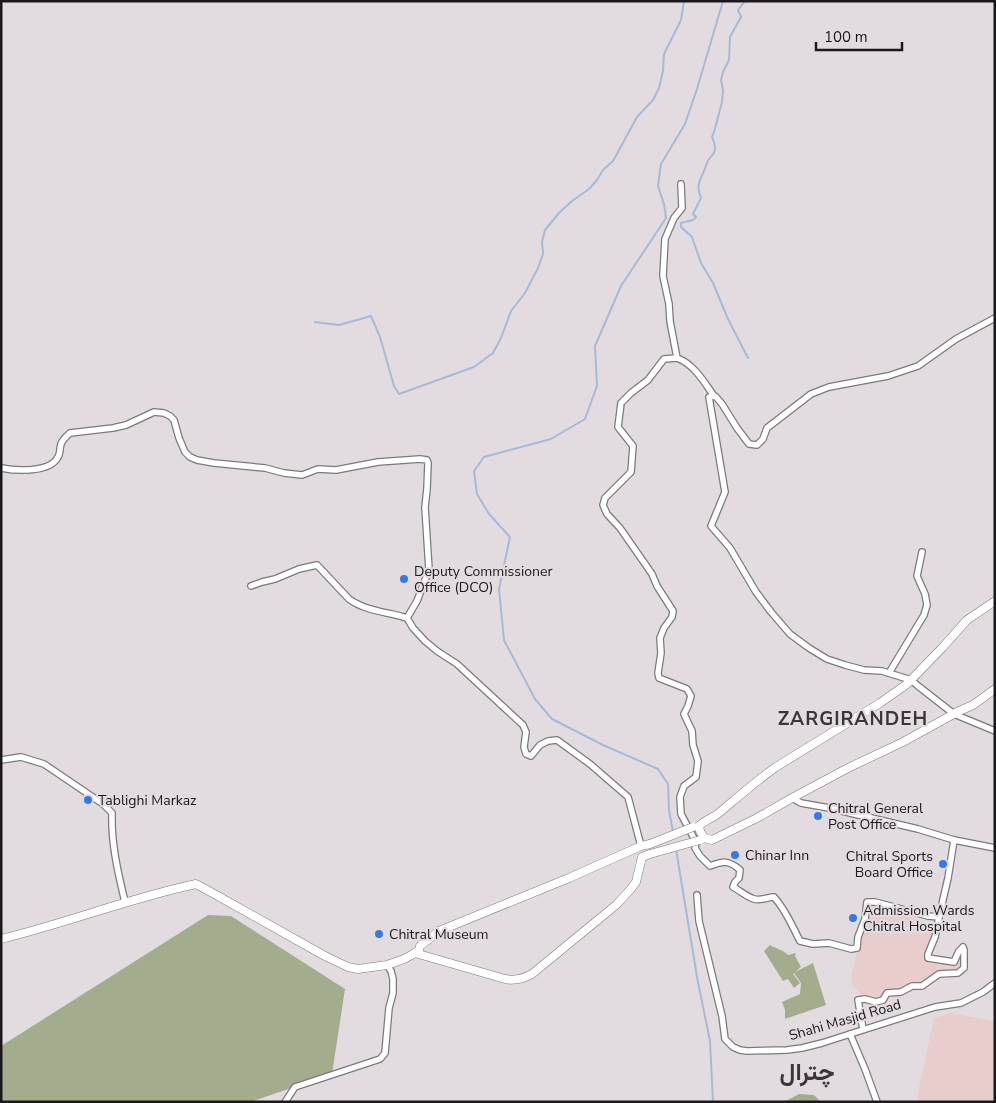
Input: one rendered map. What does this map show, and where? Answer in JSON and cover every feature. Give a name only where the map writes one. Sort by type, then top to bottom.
[{"type":"street","points":[[677,358],[663,276],[665,239],[674,218],[682,208],[681,184]]},
{"type":"street","points":[[939,917],[928,916],[875,902],[866,902],[865,919],[858,937],[857,948],[852,949],[830,943],[812,944],[800,941],[780,903],[774,897],[754,899],[733,887],[740,878],[740,870],[734,865],[719,862],[710,866],[700,856],[695,848],[696,842],[681,814],[680,797],[684,786],[696,777],[698,761],[693,745],[692,731],[684,714],[691,696],[687,689],[659,678],[658,673],[661,653],[660,638],[672,617],[672,611],[652,574],[620,528],[607,514],[603,505],[606,498],[630,472],[632,446],[618,427],[621,403],[648,380],[664,359],[677,358],[683,360],[693,369],[722,404],[749,444],[757,445],[763,439],[767,428],[811,394],[829,388],[888,376],[918,366],[956,339],[995,318]]},
{"type":"street","points":[[714,396],[709,397],[725,492],[711,526],[730,548],[756,592],[771,612],[790,634],[827,659],[864,670],[882,671],[911,680],[954,714],[995,731]]},
{"type":"street","points":[[1,468],[15,470],[37,469],[53,464],[59,456],[62,442],[70,433],[126,425],[154,412],[164,413],[174,420],[185,452],[197,460],[214,463],[265,468],[302,475],[318,469],[336,470],[378,462],[420,458],[427,460],[425,507],[428,570],[417,601],[407,618]]},
{"type":"street","points":[[889,673],[924,615],[928,605],[917,576],[922,552]]},
{"type":"street","points":[[251,586],[317,566],[355,604],[407,618],[425,641],[437,652],[457,664],[523,725],[526,732],[524,747],[526,754],[531,756],[540,745],[548,741],[557,740],[590,764],[628,798],[641,846]]},
{"type":"street","points":[[1,938],[33,931],[124,902],[196,884],[348,967],[358,969],[387,965],[404,959],[415,952],[439,931],[641,846],[696,827],[719,813],[776,767],[880,703],[911,680],[967,620],[995,601]]},
{"type":"street","points":[[415,952],[505,979],[519,980],[526,978],[616,905],[633,887],[642,856],[702,839],[712,840],[973,705],[995,688]]},
{"type":"street","points":[[1,760],[21,757],[44,764],[103,804],[112,813],[112,827],[124,902]]},
{"type":"street","points":[[792,798],[801,803],[995,848]]},
{"type":"street","points":[[696,827],[700,831],[702,839]]},
{"type":"street","points":[[863,1030],[858,1000],[865,999],[876,1002],[883,1000],[887,993],[901,992],[912,986],[922,986],[939,974],[958,972],[964,968],[963,947],[957,954],[954,962],[928,958],[935,937],[948,878],[954,840]]},
{"type":"street","name":"Shahi Masjid Road","points":[[697,895],[700,922],[722,1016],[725,1038],[733,1047],[740,1050],[787,1050],[822,1042],[936,1008],[961,1003],[983,992],[995,983]]},
{"type":"street","points":[[285,1102],[295,1087],[380,1059],[386,1053],[393,979],[387,965]]},
{"type":"street","points":[[850,1034],[865,1069],[876,1102]]},
{"type":"shaded area","points":[[869,903],[902,911],[934,930],[927,959],[955,964],[958,954],[962,954],[959,971],[946,970],[930,976],[920,986],[909,984],[902,991],[887,990],[879,1001],[864,998],[852,984],[851,977]]},
{"type":"shaded area","points":[[951,1013],[995,1021],[995,1102],[916,1102],[934,1018]]},
{"type":"green space","points":[[208,915],[231,916],[345,989],[332,1074],[250,1102],[1,1102],[1,1046]]},
{"type":"green space","points":[[770,945],[788,955],[796,953],[795,956],[801,967],[795,972],[813,963],[826,1005],[785,1019],[785,1010],[782,1002],[800,994],[801,983],[794,973],[800,983],[794,988],[788,979],[783,981],[764,951]]},
{"type":"green space","points":[[799,1094],[814,1095],[821,1102],[784,1102]]},
{"type":"waterway","points":[[315,322],[339,325],[371,316],[380,337],[394,386],[399,394],[474,367],[493,353],[511,311],[525,293],[538,268],[543,254],[542,242],[545,230],[559,213],[589,189],[603,170],[613,161],[637,117],[653,100],[659,88],[664,54],[681,20],[684,1]]},
{"type":"waterway","points":[[673,832],[669,810],[668,784],[658,769],[603,745],[552,719],[535,699],[504,640],[499,589],[510,537],[489,514],[477,494],[474,471],[484,457],[551,439],[585,419],[597,386],[595,346],[621,286],[666,218],[658,186],[661,164],[685,124],[723,1]]},
{"type":"waterway","points":[[745,1],[738,10],[741,17],[730,37],[729,60],[721,80],[723,90],[722,102],[712,137],[715,151],[707,162],[698,187],[701,198],[693,214],[696,217],[693,220],[681,223],[681,227],[692,237],[701,263],[713,283],[728,319],[748,358]]},
{"type":"waterway","points":[[676,849],[697,977],[710,1041],[713,1102]]},
{"type":"place","name":"Deputy Commissioner Office (DCO)","points":[[404,579]]},
{"type":"place","name":"Tablighi Markaz","points":[[88,800]]},
{"type":"place","name":"Chitral General Post Office","points":[[818,816]]},
{"type":"place","name":"Chinar Inn","points":[[735,855]]},
{"type":"place","name":"Chitral Sports Board Office","points":[[943,864]]},
{"type":"place","name":"Admission Wards Chitral Hospital","points":[[853,918]]},
{"type":"place","name":"Chitral Museum","points":[[379,934]]},
{"type":"district","name":"ZARGIRANDEH","points":[[853,719]]},
{"type":"district","name":"چترال","points":[[807,1072]]}]
